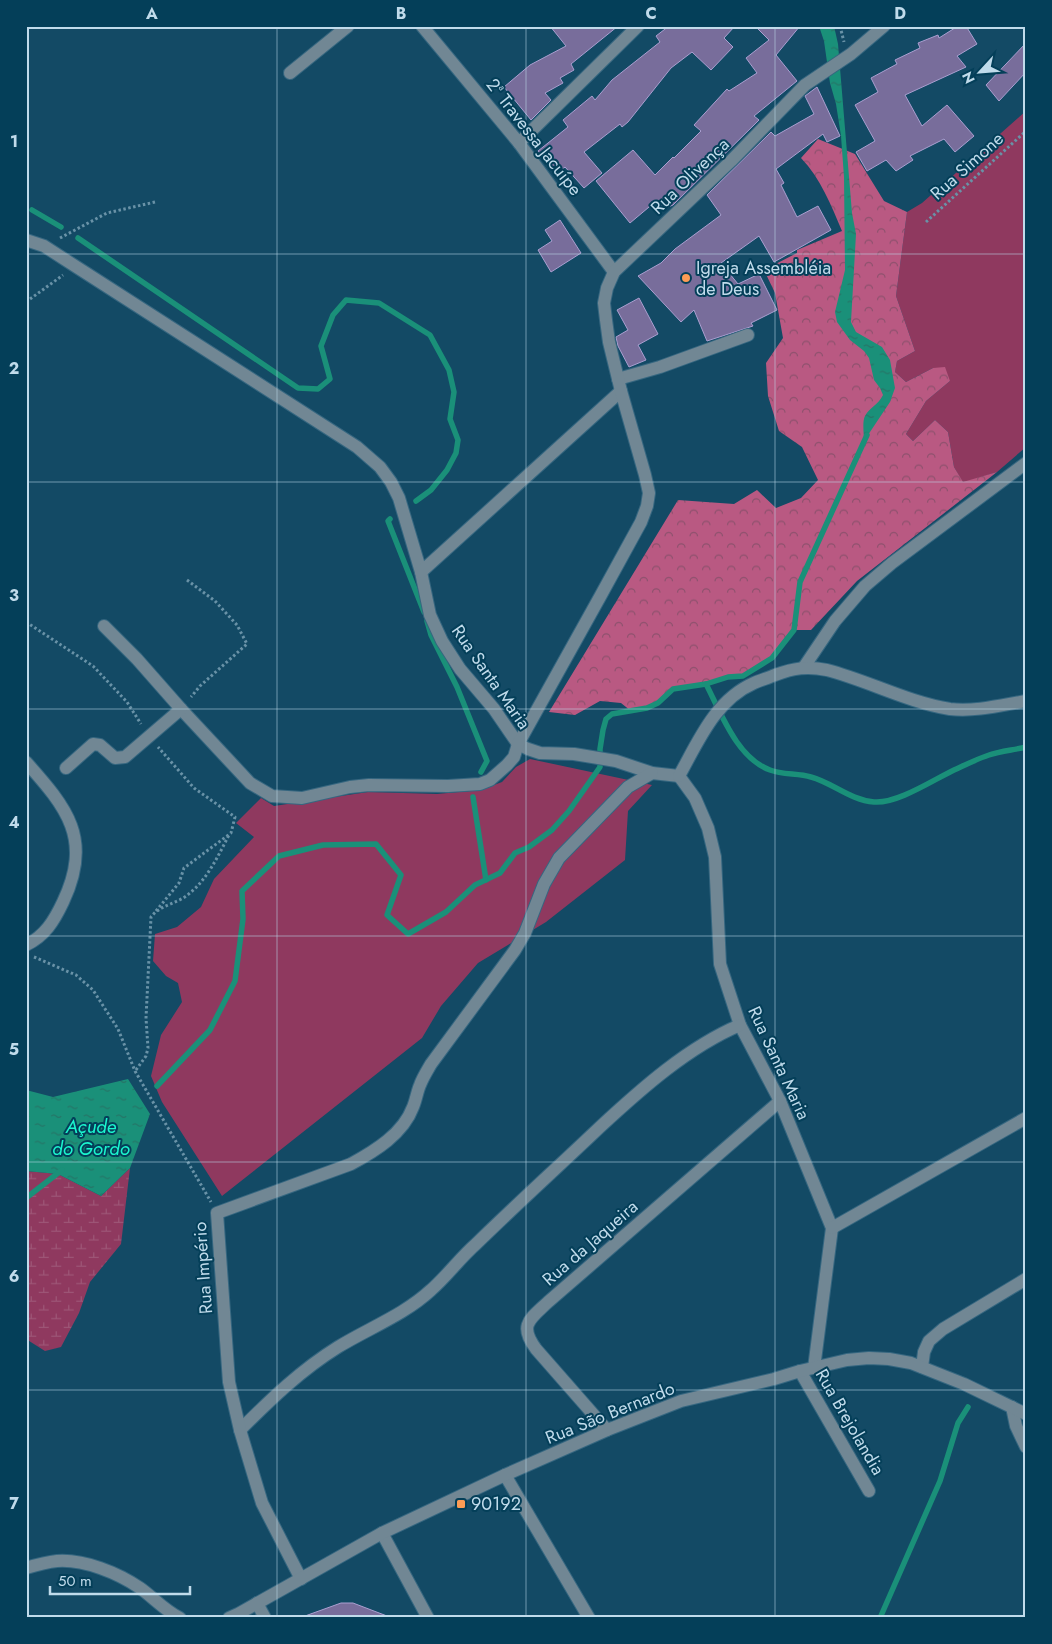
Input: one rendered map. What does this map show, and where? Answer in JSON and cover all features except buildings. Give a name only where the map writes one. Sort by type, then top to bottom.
[{"type":"street","points":[[290,73],[348,26]]},
{"type":"street","name":"2ª Travessa Jacuípe","points":[[422,26],[519,143],[614,272]]},
{"type":"street","points":[[519,143],[638,26]]},
{"type":"street","name":"Rua Olivença","points":[[104,626],[137,659],[250,783],[272,796],[302,798],[350,787],[369,785],[448,786],[480,784],[490,780],[514,757],[518,744],[602,595],[641,522],[647,506],[649,493],[645,475],[619,385],[609,342],[604,303],[607,288],[614,272],[731,161],[804,85],[846,57],[884,26]]},
{"type":"street","name":"Rua Santa Maria","points":[[26,240],[44,246],[76,266],[357,447],[380,467],[391,482],[399,498],[421,572],[430,615],[442,642],[460,669],[494,709],[518,744]]},
{"type":"street","points":[[421,572],[619,385],[660,367],[748,335]]},
{"type":"street","points":[[804,667],[835,621],[865,586],[892,563],[1026,462]]},
{"type":"street","points":[[518,744],[528,750],[540,753],[588,756],[652,772],[679,776],[704,729],[725,703],[752,684],[804,667],[827,670],[900,696],[953,709],[1026,701]]},
{"type":"street","points":[[66,768],[93,744],[100,745],[115,758],[126,757],[181,709]]},
{"type":"street","points":[[26,762],[55,795],[72,826],[77,843],[74,870],[69,890],[52,924],[38,939],[26,945]]},
{"type":"street","points":[[217,1213],[351,1164],[369,1154],[396,1132],[413,1108],[420,1084],[431,1064],[448,1039],[503,969],[525,933],[544,884],[559,858],[628,787],[652,772]]},
{"type":"street","name":"Rua Santa Maria","points":[[679,776],[695,798],[708,828],[715,858],[720,964],[740,1025],[780,1101],[832,1228],[814,1368]]},
{"type":"street","points":[[240,1430],[279,1390],[316,1361],[404,1311],[431,1291],[474,1246],[632,1097],[679,1061],[727,1030],[740,1025]]},
{"type":"street","name":"Rua da Jaqueira","points":[[607,1430],[528,1338],[526,1328],[531,1318],[780,1101]]},
{"type":"street","points":[[832,1228],[1026,1118]]},
{"type":"street","name":"Rua Império","points":[[217,1213],[229,1382],[240,1430],[262,1503],[301,1578]]},
{"type":"street","points":[[922,1367],[924,1352],[929,1341],[943,1329],[1026,1279]]},
{"type":"street","name":"Rua São Bernardo","points":[[229,1618],[382,1533],[505,1475],[607,1430],[681,1401],[847,1360],[869,1358],[889,1359],[922,1367],[1026,1414]]},
{"type":"street","name":"Rua Brejolandia","points":[[800,1371],[869,1491]]},
{"type":"street","points":[[1012,1407],[1016,1426],[1026,1447]]},
{"type":"street","points":[[505,1475],[589,1618]]},
{"type":"street","points":[[382,1533],[428,1618]]},
{"type":"street","points":[[26,1568],[57,1561],[86,1564],[112,1571],[140,1589],[158,1605],[180,1618]]},
{"type":"street","points":[[257,1604],[266,1618]]},
{"type":"path","name":"Rua Simone","points":[[926,222],[1026,130]]},
{"type":"path","points":[[44,246],[107,213],[155,202]]},
{"type":"path","points":[[26,302],[76,266]]},
{"type":"path","points":[[181,709],[200,686],[247,644],[237,625],[215,601],[187,580]]},
{"type":"path","points":[[26,622],[92,666],[128,702],[150,737],[194,788],[235,817],[231,832],[204,880],[189,894],[156,912]]},
{"type":"path","points":[[135,1070],[146,1056],[148,1048],[146,1018],[151,918],[179,883],[184,868],[231,832]]},
{"type":"path","name":"Rua Império","points":[[26,954],[76,976],[93,990],[118,1029],[135,1070],[217,1213]]},
{"type":"green space","points":[[1026,111],[1026,447],[997,472],[963,483],[954,467],[948,432],[935,420],[913,441],[906,434],[926,401],[950,381],[933,368],[906,382],[895,372],[897,361],[915,351],[896,296],[907,212],[922,203]]},
{"type":"green space","points":[[818,139],[855,154],[884,201],[907,212],[896,296],[915,351],[897,361],[895,372],[906,382],[933,368],[945,367],[950,381],[926,401],[906,434],[913,441],[935,420],[948,432],[954,467],[963,482],[997,472],[857,581],[811,630],[794,630],[772,658],[743,676],[728,677],[706,684],[673,689],[658,703],[647,708],[631,711],[621,703],[600,701],[575,715],[549,712],[678,500],[734,504],[757,490],[776,508],[801,498],[818,480],[802,447],[779,431],[768,396],[766,363],[783,338],[775,293],[764,270],[797,253],[797,250],[842,231],[820,183],[801,158]]},
{"type":"green space","points":[[530,759],[652,785],[628,811],[625,860],[546,922],[478,963],[441,1006],[422,1038],[222,1196],[162,1102],[151,1076],[161,1035],[182,1002],[178,983],[166,976],[153,961],[155,934],[177,927],[201,907],[214,879],[254,837],[236,823],[261,798],[274,806],[368,792],[437,794],[481,790],[502,782],[516,767]]},
{"type":"green space","points":[[130,1168],[121,1244],[90,1282],[79,1313],[61,1347],[45,1351],[26,1339],[26,1171],[58,1174],[101,1196]]},
{"type":"water","points":[[819,26],[834,26],[838,44],[852,213],[856,234],[851,322],[856,332],[882,347],[890,360],[895,388],[890,402],[864,441],[863,425],[865,416],[883,395],[874,380],[869,358],[864,351],[850,340],[837,322],[835,312],[845,270],[844,177],[836,104],[830,83],[824,41]]},
{"type":"water","name":"Açude do Gordo","points":[[128,1079],[150,1114],[130,1168],[101,1196],[58,1174],[26,1171],[26,1090],[53,1097]]},
{"type":"waterway","points":[[32,210],[61,227]]},
{"type":"waterway","points":[[78,238],[298,388],[318,389],[330,379],[321,346],[333,315],[346,300],[379,303],[430,335],[449,370],[454,392],[450,419],[458,440],[456,453],[447,470],[431,490],[416,501]]},
{"type":"waterway","points":[[157,1086],[210,1030],[235,981],[243,919],[242,891],[279,856],[323,845],[376,844],[401,875],[387,915],[408,934],[446,912],[475,885],[500,873],[515,853],[529,847],[552,830],[569,811],[600,767],[603,730],[606,719],[612,714],[647,708],[658,703],[673,689],[706,684],[728,677],[743,676],[772,658],[794,630],[800,582],[867,435]]},
{"type":"waterway","points":[[390,519],[388,521],[424,612]]},
{"type":"waterway","points":[[427,621],[431,635],[457,687],[487,761],[481,772]]},
{"type":"waterway","points":[[706,684],[731,733],[748,756],[758,764],[775,772],[806,776],[819,780],[865,801],[883,802],[893,799],[915,791],[980,758],[998,752],[1026,747]]},
{"type":"waterway","points":[[473,797],[486,880]]},
{"type":"waterway","points":[[26,1198],[62,1170]]},
{"type":"waterway","points":[[880,1618],[940,1481],[958,1423],[968,1407]]},
{"type":"place","name":"Igreja Assembléia de Deus","points":[[686,278]]},
{"type":"place","name":"90192","points":[[461,1504]]}]
